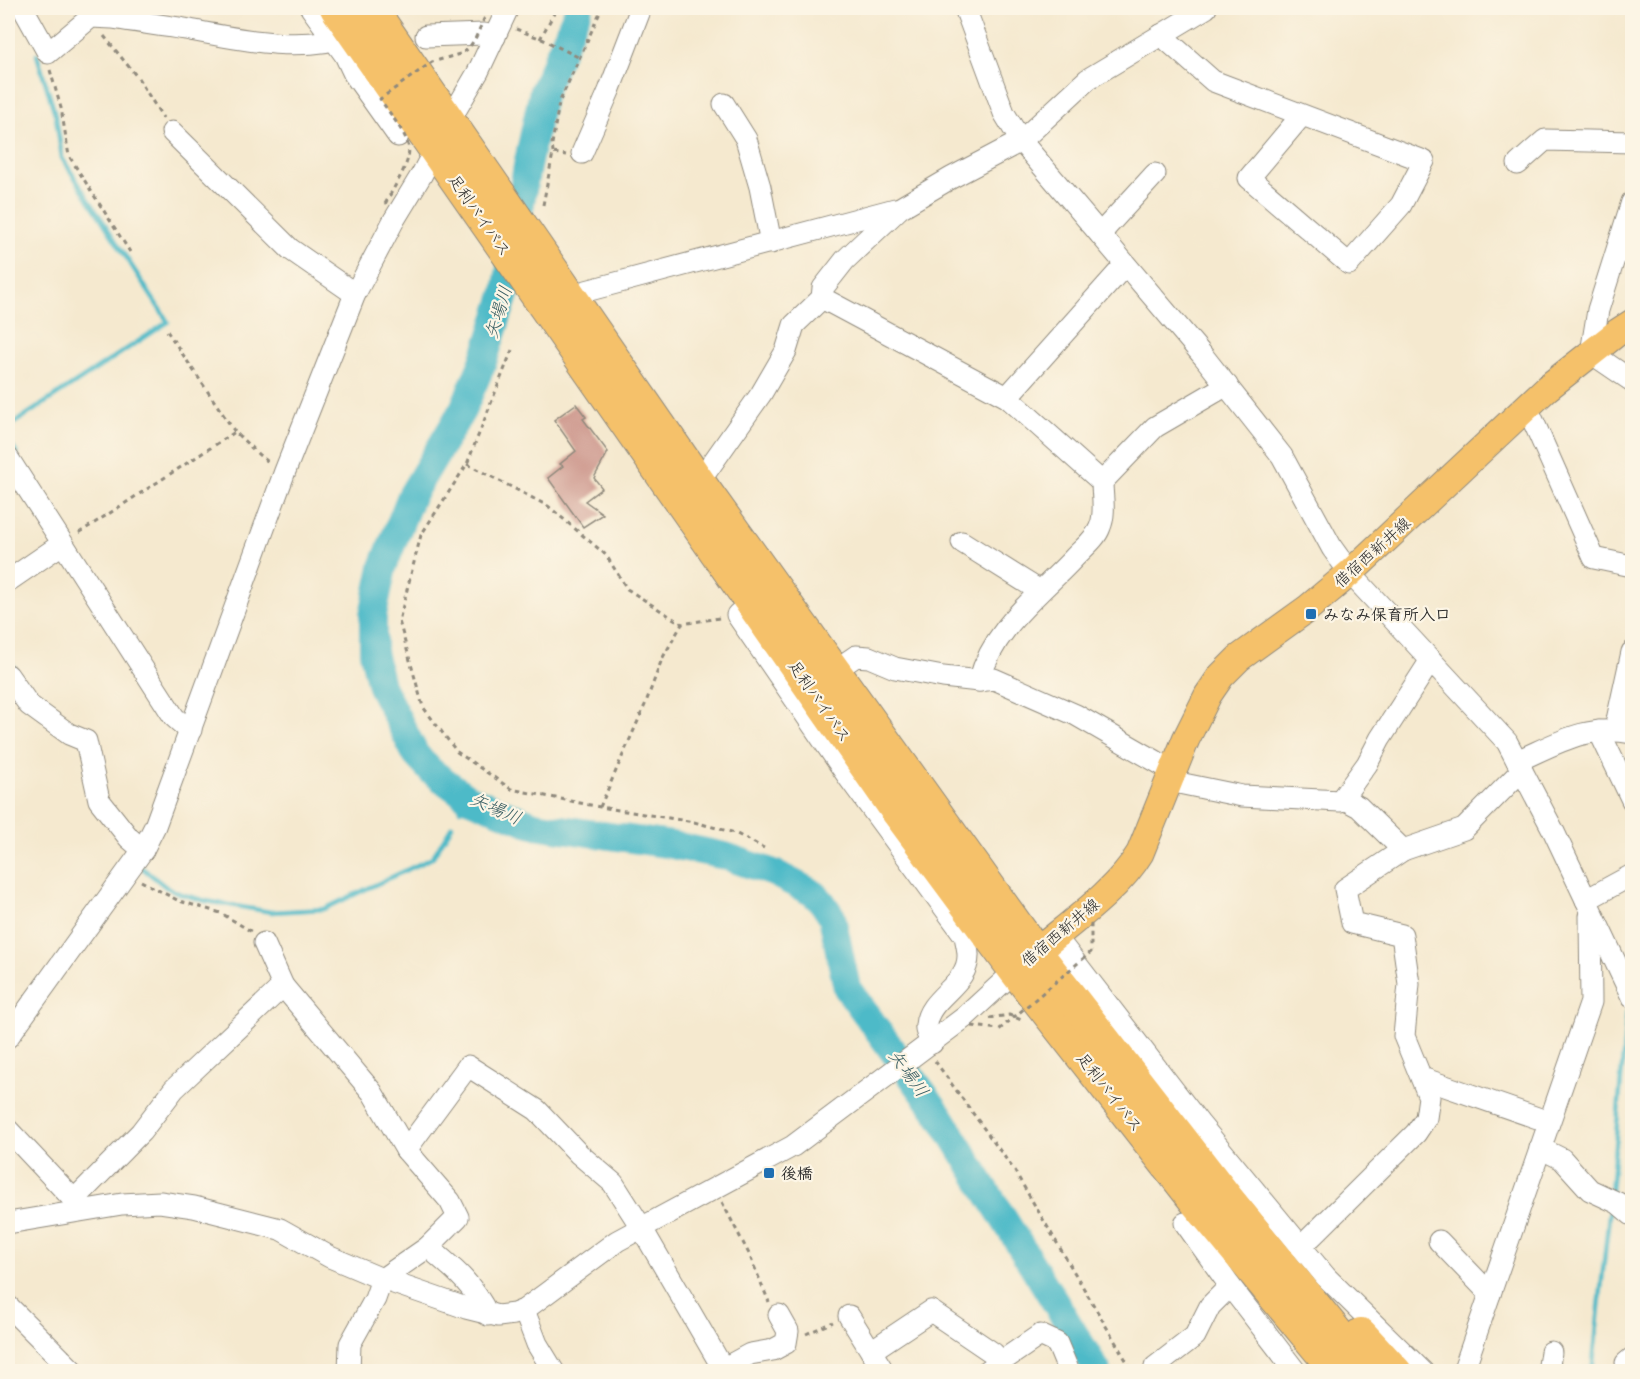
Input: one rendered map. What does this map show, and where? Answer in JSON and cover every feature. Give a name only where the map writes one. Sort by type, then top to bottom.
[{"type":"highway","name":"足利バイパス","points":[[336,8],[344,37],[435,151],[529,285],[744,608],[898,813],[1035,953],[1190,1212],[1327,1356],[1368,1371]]},
{"type":"highway","name":"足利バイパス","points":[[372,8],[699,482],[1035,953],[1228,1199],[1327,1356]]},
{"type":"highway","points":[[1228,1199],[1396,1371]]},
{"type":"main road","name":"借宿西新井線","points":[[1035,953],[1120,881],[1133,866],[1197,716],[1221,676],[1239,658],[1307,609],[1350,573],[1527,407],[1632,323]]},
{"type":"street","points":[[23,8],[48,53],[91,17],[112,18],[238,39],[280,43],[325,42],[344,37]]},
{"type":"street","points":[[311,8],[344,37],[345,55],[354,74],[398,136]]},
{"type":"street","points":[[582,153],[641,8]]},
{"type":"street","points":[[965,8],[1004,113],[1021,141],[1227,385],[1282,456],[1332,548],[1350,573],[1507,742],[1553,830],[1632,997]]},
{"type":"street","points":[[975,38],[983,8]]},
{"type":"street","points":[[699,482],[761,394],[786,351],[794,325],[822,298],[823,288],[845,260],[900,208],[1021,141],[1088,79],[1206,8]]},
{"type":"street","points":[[8,1037],[127,872],[161,812],[285,471],[355,294],[394,220],[505,24]]},
{"type":"street","points":[[426,36],[484,34],[505,24]]},
{"type":"street","points":[[1161,35],[1213,81],[1424,161],[1401,205],[1349,264],[1249,178],[1302,115]]},
{"type":"street","points":[[724,104],[746,139],[760,187],[771,243]]},
{"type":"street","points":[[172,132],[290,249],[355,294]]},
{"type":"street","points":[[1518,164],[1545,140],[1632,142]]},
{"type":"street","points":[[1100,234],[1155,174]]},
{"type":"street","points":[[1632,202],[1598,310],[1592,353],[1632,381]]},
{"type":"street","points":[[571,295],[900,208]]},
{"type":"street","points":[[1007,397],[1125,265]]},
{"type":"street","points":[[822,298],[1007,397],[1102,482]]},
{"type":"street","points":[[979,681],[989,653],[1023,607],[1048,586],[1100,527],[1102,482],[1155,427],[1227,385]]},
{"type":"street","points":[[1527,407],[1594,558],[1632,566]]},
{"type":"street","points":[[8,458],[174,717],[191,729]]},
{"type":"street","points":[[962,542],[1040,591]]},
{"type":"street","points":[[8,580],[63,544]]},
{"type":"street","points":[[744,608],[849,777],[965,936],[968,956],[966,967],[957,982],[928,1017],[925,1048]]},
{"type":"street","points":[[834,671],[856,656],[869,657],[895,668],[943,677],[979,681],[994,679],[1076,715],[1171,776],[1242,796],[1340,801],[1367,764],[1380,739],[1431,660]]},
{"type":"street","points":[[1631,664],[1615,731],[1632,800]]},
{"type":"street","points":[[8,675],[29,705],[69,734],[86,741],[99,800],[129,838],[142,849]]},
{"type":"street","points":[[1301,1247],[1416,1133],[1426,1118],[1430,1097],[1404,1036],[1409,984],[1402,935],[1352,923],[1345,889],[1403,850],[1464,830],[1519,766],[1584,732],[1615,731]]},
{"type":"street","points":[[1342,798],[1359,807],[1403,850]]},
{"type":"street","points":[[1588,904],[1632,875]]},
{"type":"street","points":[[1463,1371],[1591,1002],[1588,904]]},
{"type":"street","points":[[264,943],[283,987],[372,1092],[406,1150],[450,1201],[458,1217],[428,1247],[382,1278],[375,1299],[350,1344],[349,1371]]},
{"type":"street","points":[[8,1223],[75,1205],[160,1202],[194,1207],[280,1229],[314,1249],[382,1278],[488,1315],[514,1314],[524,1310],[617,1241],[793,1146],[925,1048],[975,1016],[1035,953],[1199,1123],[1326,1277],[1423,1371]]},
{"type":"street","points":[[75,1205],[141,1132],[174,1089],[283,987]]},
{"type":"street","points":[[406,1150],[468,1066],[537,1110],[579,1154],[613,1183],[641,1227],[721,1370],[750,1354],[773,1350],[786,1343],[788,1331],[779,1315]]},
{"type":"street","points":[[1422,1078],[1549,1122]]},
{"type":"street","points":[[8,1130],[75,1205]]},
{"type":"street","points":[[1540,1148],[1562,1159],[1590,1191],[1618,1203],[1632,1215]]},
{"type":"street","points":[[1190,1212],[1230,1286],[1296,1371]]},
{"type":"street","points":[[1439,1241],[1490,1294]]},
{"type":"street","points":[[428,1247],[466,1280],[479,1296],[488,1315]]},
{"type":"street","points":[[1155,1366],[1196,1336],[1210,1306],[1230,1286]]},
{"type":"street","points":[[8,1306],[74,1371]]},
{"type":"street","points":[[524,1310],[537,1344],[554,1371]]},
{"type":"street","points":[[871,1351],[931,1311],[993,1353],[993,1366]]},
{"type":"street","points":[[849,1316],[884,1371]]},
{"type":"street","points":[[993,1366],[1040,1335],[1057,1343],[1070,1371]]},
{"type":"path","points":[[385,204],[408,162],[410,149],[406,136],[380,99],[432,62],[460,54],[468,49],[489,8]]},
{"type":"path","points":[[542,40],[557,8]]},
{"type":"path","points":[[543,205],[553,153],[552,144],[559,103],[602,8]]},
{"type":"path","points":[[91,17],[138,78],[172,132]]},
{"type":"path","points":[[505,24],[578,57]]},
{"type":"path","points":[[48,53],[46,59],[61,108],[69,156],[130,252]]},
{"type":"path","points":[[553,153],[577,157],[582,153]]},
{"type":"path","points":[[167,331],[235,432],[259,455],[285,471]]},
{"type":"path","points":[[512,350],[467,464],[421,535],[399,621],[423,706],[457,752],[511,789],[600,807],[694,822],[735,833],[764,848]]},
{"type":"path","points":[[63,544],[235,432]]},
{"type":"path","points":[[467,464],[548,506],[606,555],[627,589],[682,624]]},
{"type":"path","points":[[600,807],[645,705],[662,659],[682,624],[744,608]]},
{"type":"path","points":[[127,872],[165,895],[221,914],[254,933],[264,943]]},
{"type":"path","points":[[975,1016],[1000,1029],[1091,952],[1091,923]]},
{"type":"path","points":[[975,1016],[991,1018],[1009,1015],[1026,1022]]},
{"type":"path","points":[[925,1048],[1014,1170],[1133,1371]]},
{"type":"path","points":[[714,1188],[749,1254],[769,1304],[779,1315]]},
{"type":"path","points":[[786,1343],[849,1316]]},
{"type":"building","points":[[576,404],[586,417],[583,419],[608,452],[594,478],[602,488],[585,501],[603,514],[583,527],[548,478],[576,451],[554,420]]},
{"type":"waterway","name":"矢場川","points":[[579,8],[543,91],[527,166],[506,292],[483,362],[463,409],[411,496],[383,567],[373,615],[373,652],[381,686],[416,755],[431,771],[468,798],[534,825],[672,845],[725,856],[774,873],[813,893],[832,917],[847,988],[941,1117],[1098,1372]]},
{"type":"waterway","points":[[8,427],[168,322],[62,158],[56,117],[37,55]]},
{"type":"waterway","points":[[8,439],[17,454]]},
{"type":"waterway","points":[[8,657],[15,670]]},
{"type":"waterway","points":[[460,810],[468,798]]},
{"type":"waterway","points":[[141,867],[166,887],[206,901],[271,912],[324,909],[432,858],[452,826]]},
{"type":"waterway","points":[[1611,1192],[1627,1012]]},
{"type":"waterway","points":[[1592,1372],[1610,1206]]},
{"type":"place","name":"みなみ保育所入口","points":[[1311,614]]},
{"type":"place","name":"後橋","points":[[769,1173]]}]
